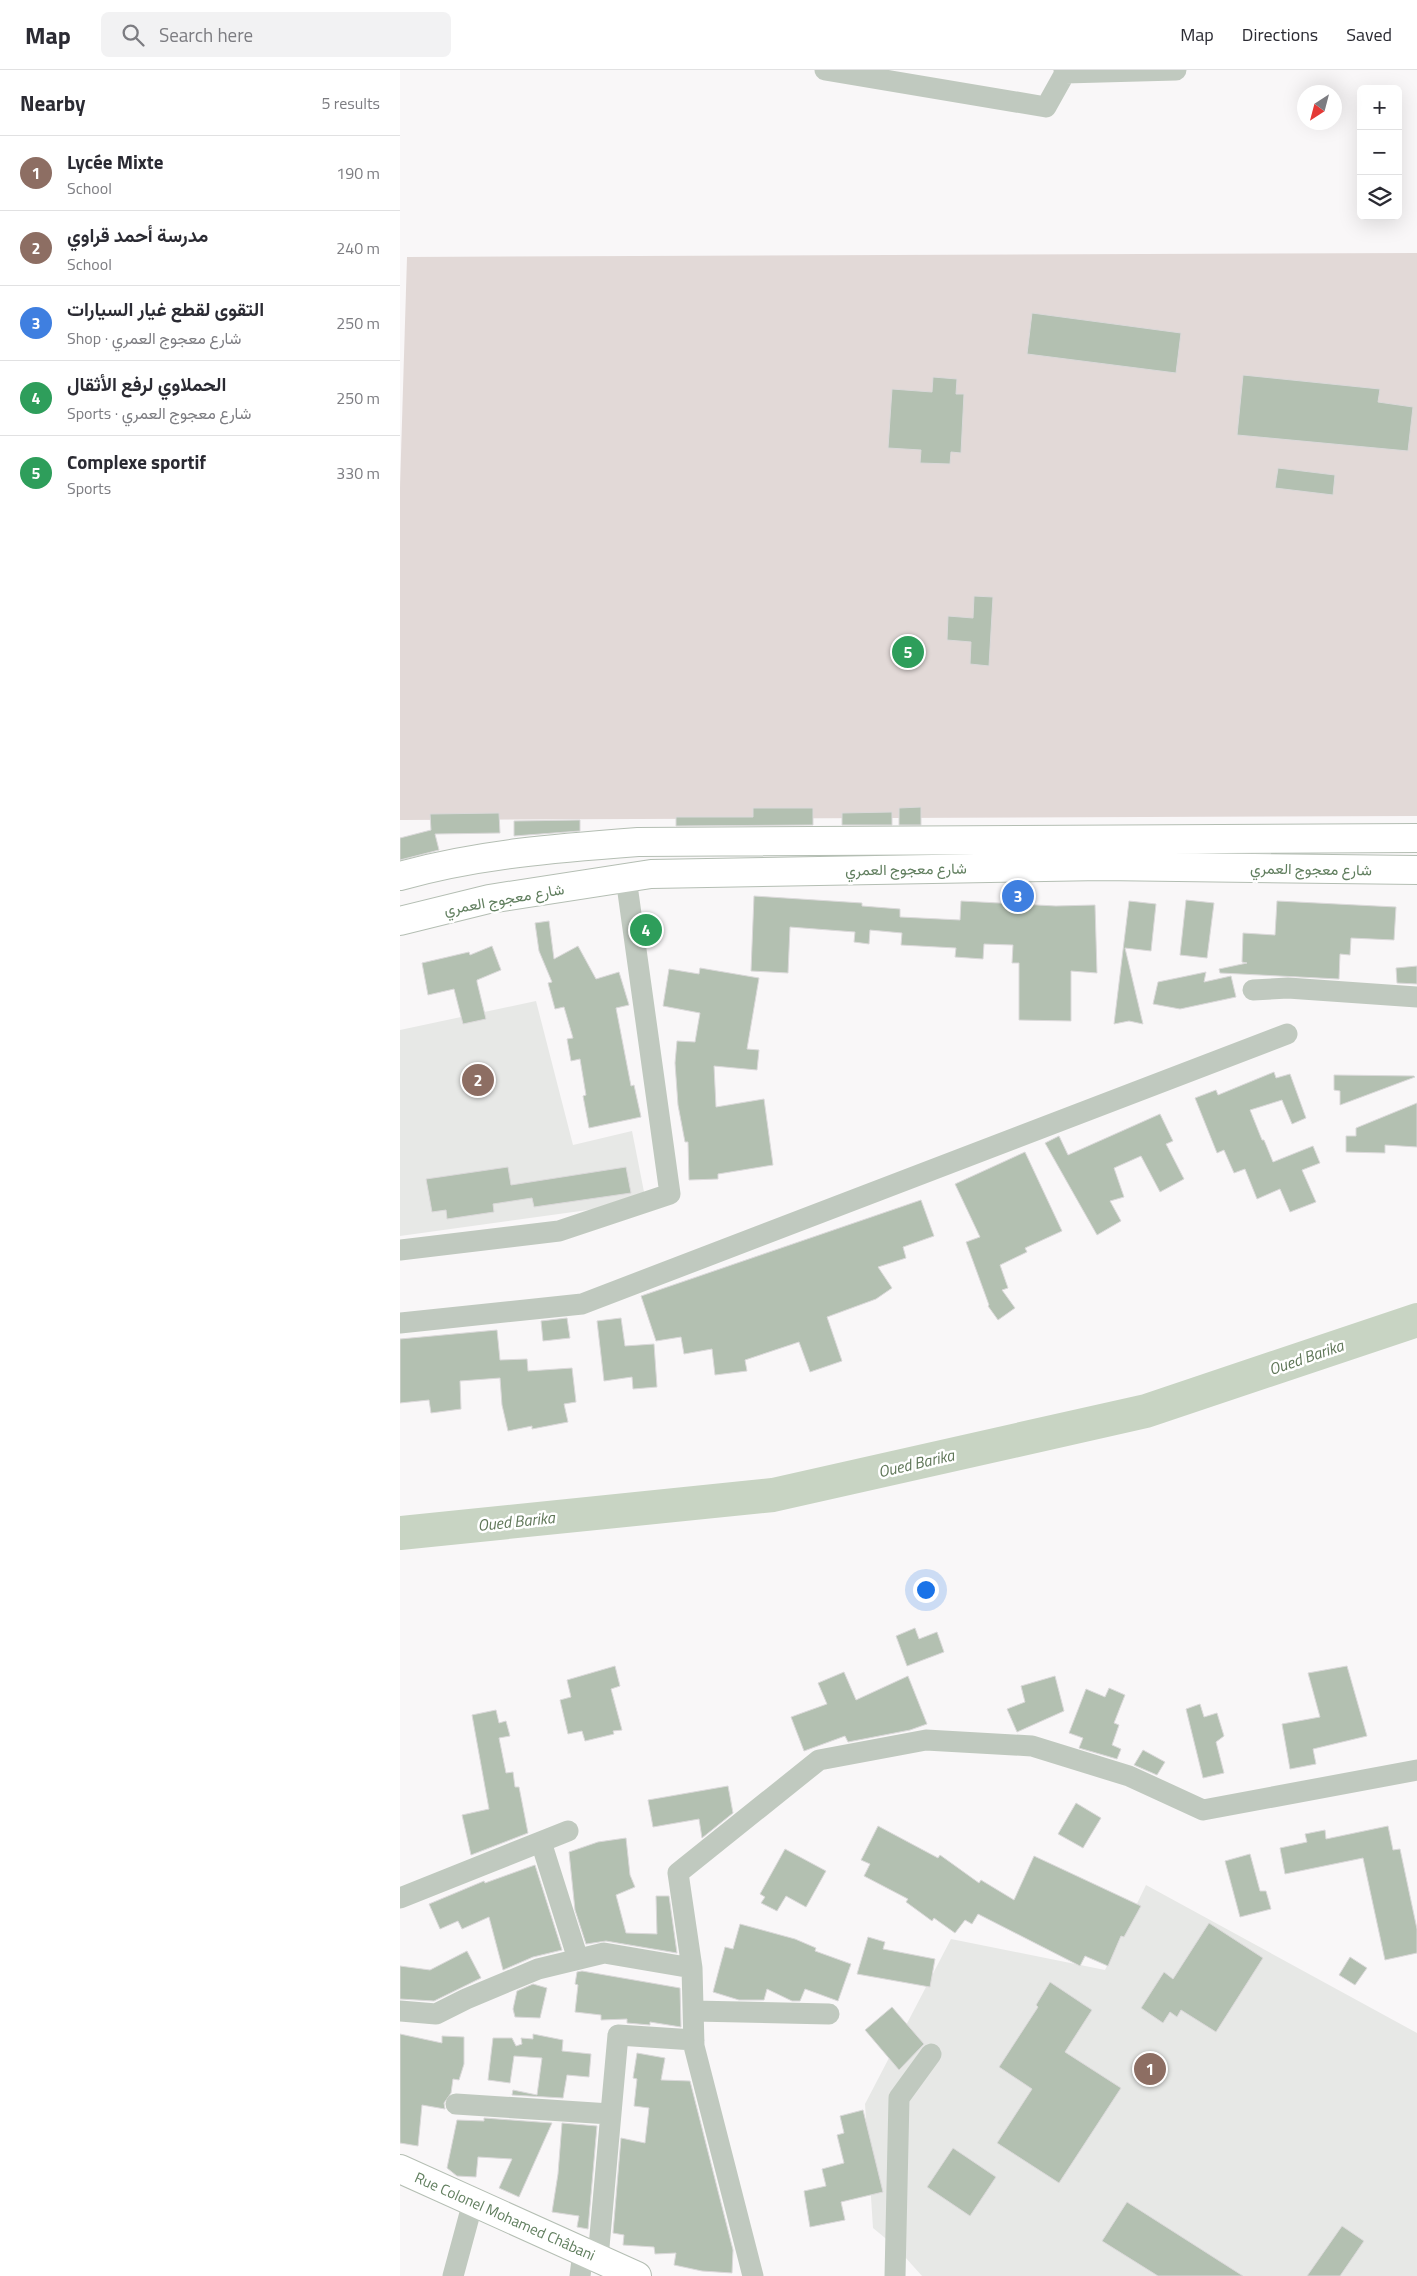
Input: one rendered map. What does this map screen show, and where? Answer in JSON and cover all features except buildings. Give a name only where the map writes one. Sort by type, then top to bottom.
[{"type":"main road","name":"شارع معجوج العمري","points":[[400,876],[427,868],[524,851],[638,842],[1417,838]]},
{"type":"main road","name":"شارع معجوج العمري","points":[[400,921],[489,899],[651,874],[1102,866],[1417,870]]},
{"type":"main road","name":"Rue Colonel Mohamed Châbani","points":[[400,2169],[473,2202],[587,2262],[636,2276]]},
{"type":"street","points":[[824,70],[1046,107],[1064,72],[1176,70]]},
{"type":"street","points":[[400,1250],[559,1231],[670,1194],[626,878]]},
{"type":"street","points":[[1253,990],[1288,988],[1417,997]]},
{"type":"street","points":[[400,1323],[582,1304],[1287,1034]]},
{"type":"street","points":[[752,2276],[694,2040],[692,1968],[678,1872],[819,1760],[926,1740],[1032,1746],[1129,1776],[1203,1810],[1417,1770]]},
{"type":"street","points":[[400,1898],[568,1831]]},
{"type":"street","points":[[541,1842],[578,1959]]},
{"type":"street","points":[[400,2010],[436,2014],[466,1999],[538,1969],[604,1953],[692,1968]]},
{"type":"street","points":[[694,2012],[829,2014]]},
{"type":"street","points":[[587,2262],[610,2114],[618,2035],[694,2040]]},
{"type":"street","points":[[895,2276],[899,2098],[931,2054]]},
{"type":"street","points":[[456,2104],[610,2114]]},
{"type":"street","points":[[453,2276],[473,2202]]},
{"type":"shaded area","points":[[1417,253],[1417,816],[400,820],[400,487],[407,257]]},
{"type":"shaded area","points":[[536,1001],[573,1145],[632,1131],[646,1202],[400,1236],[400,1030]]},
{"type":"shaded area","points":[[1146,1885],[1417,2033],[1417,2276],[922,2276],[896,2247],[873,2228],[865,2104],[951,1939],[1105,1970]]},
{"type":"waterway","name":"Oued Barika","points":[[400,1533],[773,1495],[1146,1411],[1417,1320]]},
{"type":"place","name":"Complexe sportif","points":[[908,652]]},
{"type":"place","name":"التقوى لقطع غيار السيارات","points":[[1018,896]]},
{"type":"place","name":"الحملاوي لرفع الأثقال","points":[[646,930]]},
{"type":"place","name":"مدرسة أحمد قراوي","points":[[478,1080]]},
{"type":"place","name":"Lycée Mixte","points":[[1150,2069]]}]
